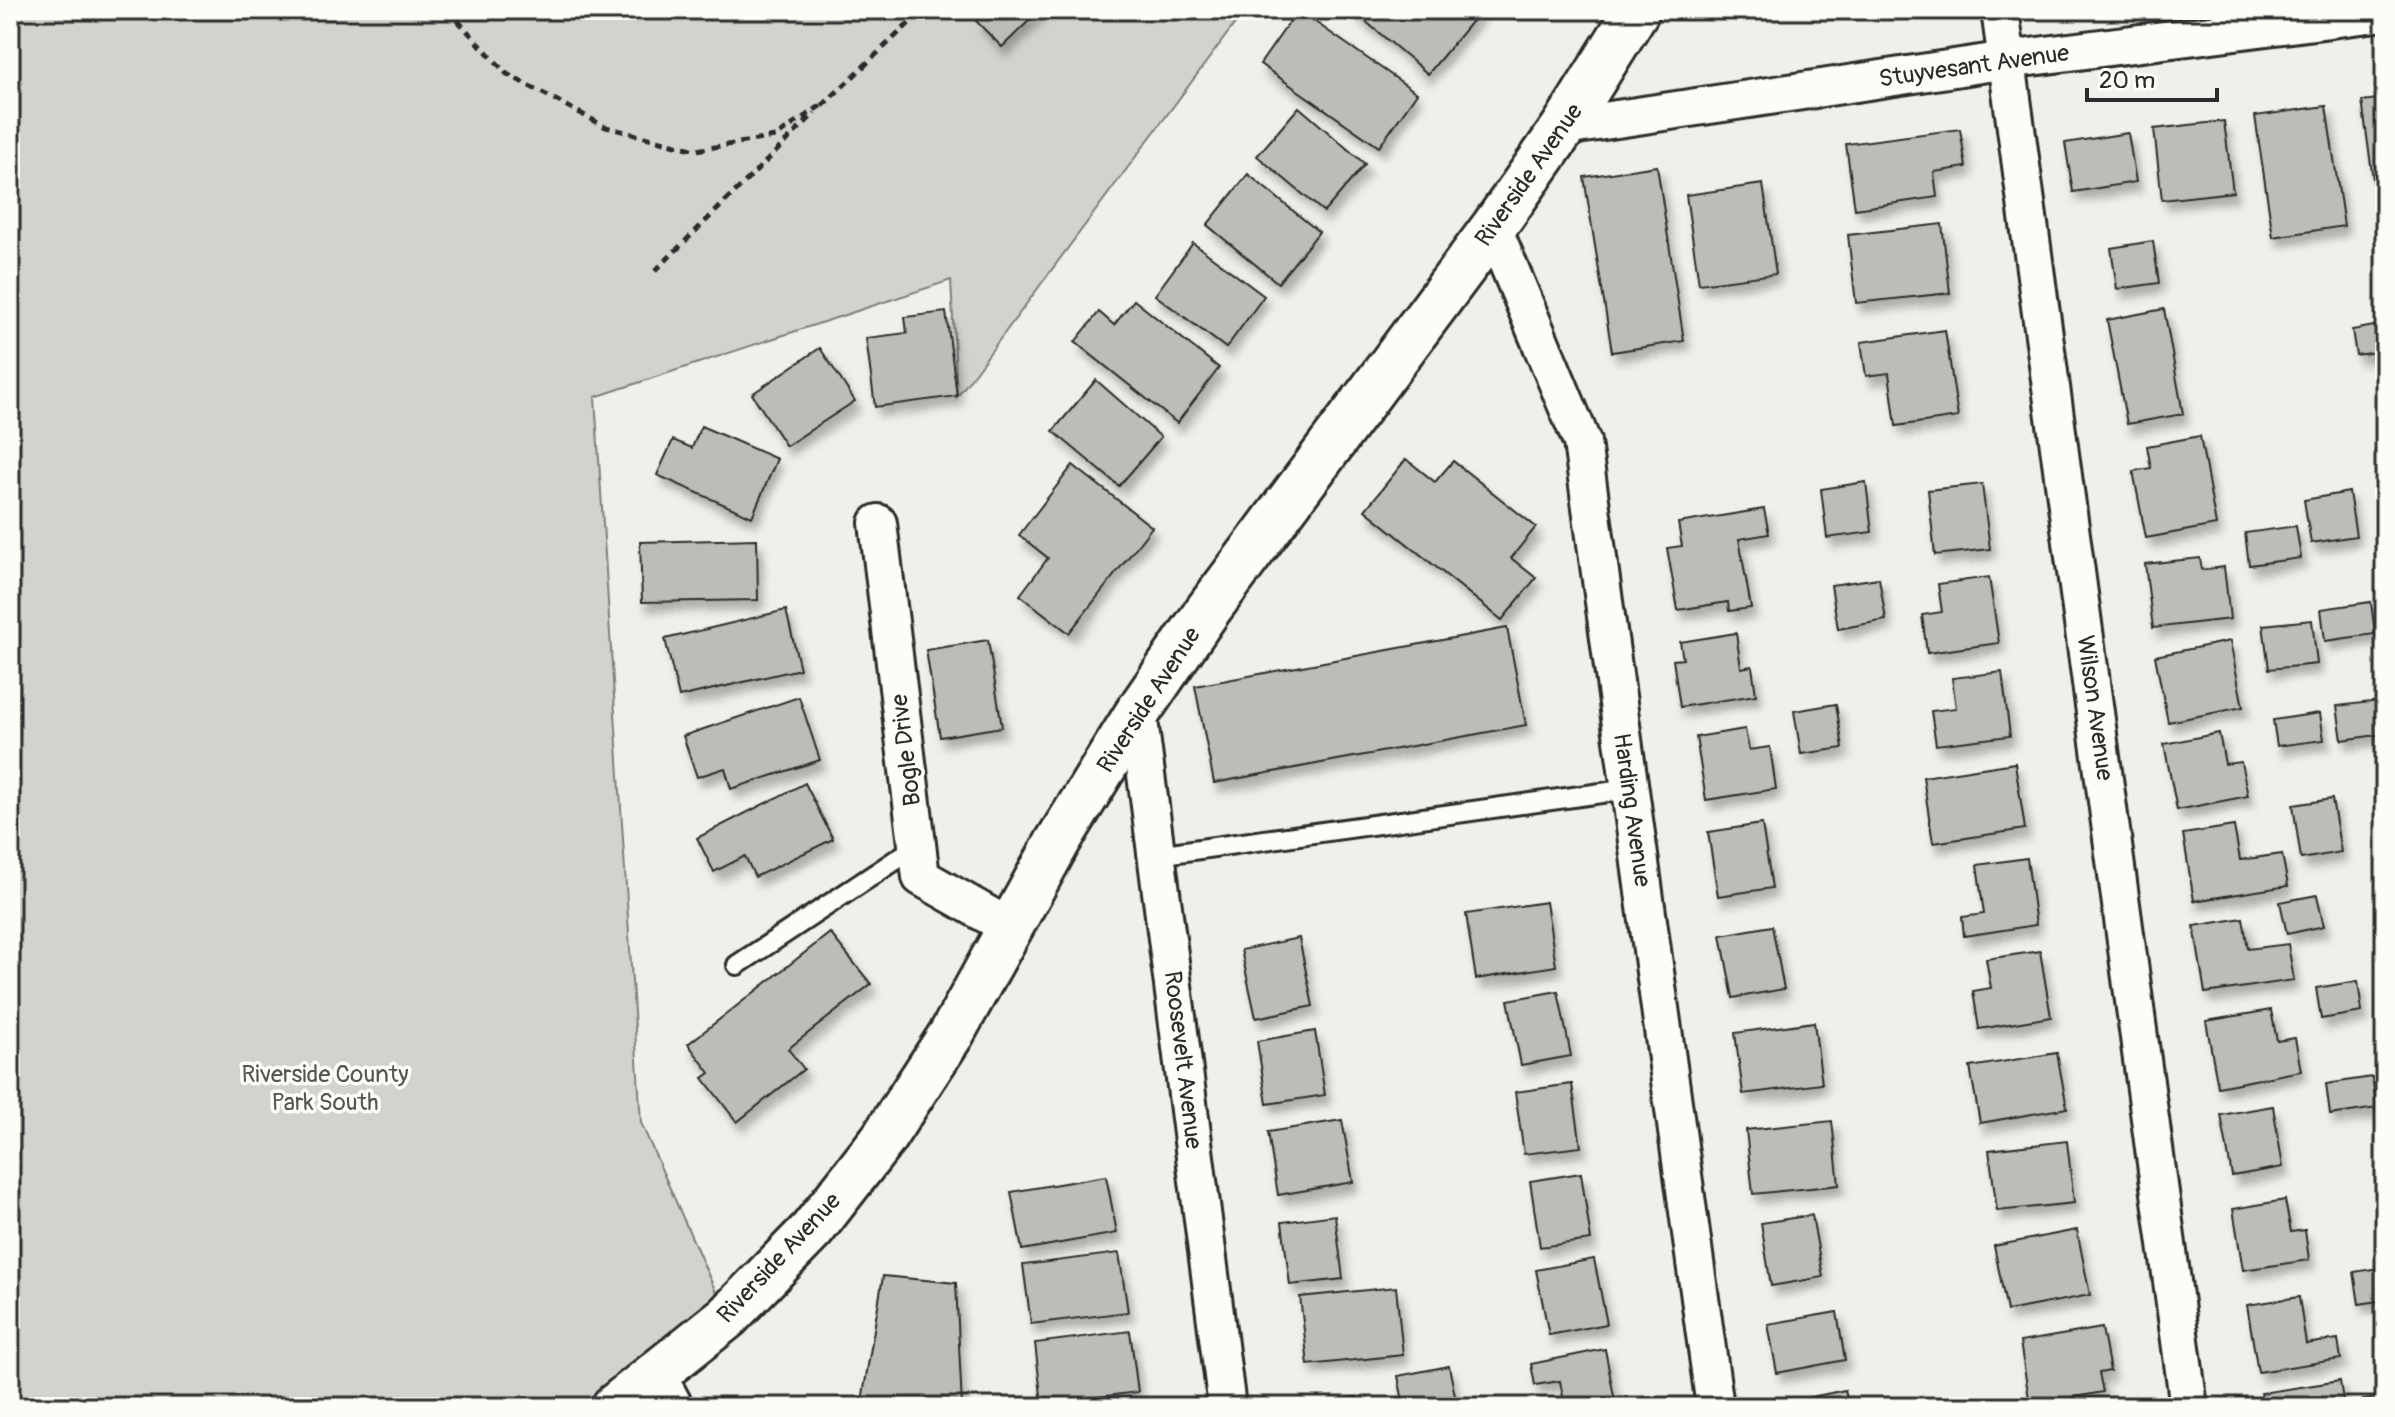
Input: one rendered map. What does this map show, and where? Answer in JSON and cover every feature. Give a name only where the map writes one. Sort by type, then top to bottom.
[{"type":"main road","name":"Riverside Avenue","points":[[614,1407],[662,1392],[727,1317],[812,1230],[883,1139],[952,1033],[1057,843],[1138,712],[1208,610],[1493,228],[1564,127],[1637,10]]},
{"type":"street","name":"Wilson Avenue","points":[[2000,10],[2189,1407]]},
{"type":"street","name":"Stuyvesant Avenue","points":[[1564,127],[2007,60],[2385,12]]},
{"type":"street","name":"Harding Avenue","points":[[1493,228],[1582,442],[1715,1407]]},
{"type":"street","name":"Bogle Drive","points":[[878,523],[921,877],[1009,927]]},
{"type":"street","name":"Roosevelt Avenue","points":[[1138,712],[1227,1407]]},
{"type":"lane","points":[[1157,855],[1630,789]]},
{"type":"lane","points":[[737,965],[917,846]]},
{"type":"path","points":[[448,10],[507,74],[606,127],[636,135],[696,150],[775,137],[823,104]]},
{"type":"path","points":[[655,271],[823,104],[923,10]]},
{"type":"green space","name":"Riverside County Park South","points":[[10,10],[1245,10],[957,397],[951,280],[595,397],[641,1123],[727,1317],[614,1407],[10,1407]]},
{"type":"building","points":[[988,10],[1040,10],[1002,47],[976,21]]},
{"type":"building","points":[[1298,10],[1417,93],[1379,147],[1260,64]]},
{"type":"building","points":[[1352,10],[1481,10],[1428,74]]},
{"type":"building","points":[[2385,98],[2385,207],[2377,208],[2362,101]]},
{"type":"building","points":[[2326,106],[2344,226],[2273,237],[2255,116]]},
{"type":"building","points":[[1299,107],[1365,164],[1324,212],[1257,156]]},
{"type":"building","points":[[2224,121],[2233,192],[2162,200],[2154,129]]},
{"type":"building","points":[[1960,129],[1966,167],[1934,172],[1937,197],[1855,209],[1846,144]]},
{"type":"building","points":[[2128,133],[2136,182],[2073,192],[2065,143]]},
{"type":"building","points":[[1657,166],[1684,341],[1612,352],[1584,177]]},
{"type":"building","points":[[1248,174],[1319,232],[1278,283],[1207,225]]},
{"type":"building","points":[[1763,184],[1776,274],[1699,284],[1686,195]]},
{"type":"building","points":[[1942,224],[1950,293],[1856,303],[1848,235]]},
{"type":"building","points":[[2153,241],[2159,283],[2117,289],[2111,248]]},
{"type":"building","points":[[1193,243],[1264,296],[1226,348],[1155,295]]},
{"type":"building","points":[[1134,300],[1219,368],[1177,423],[1075,342],[1099,312],[1114,325]]},
{"type":"building","points":[[2164,309],[2183,414],[2127,424],[2107,320]]},
{"type":"building","points":[[946,312],[957,396],[875,407],[866,338],[907,333],[905,317]]},
{"type":"building","points":[[2385,324],[2385,351],[2356,355],[2352,330]]},
{"type":"building","points":[[1945,330],[1958,417],[1896,426],[1889,373],[1866,376],[1861,342]]},
{"type":"building","points":[[820,348],[855,401],[786,446],[752,394]]},
{"type":"building","points":[[1096,380],[1161,437],[1119,486],[1053,431]]},
{"type":"building","points":[[701,426],[777,459],[752,517],[657,475],[673,440],[692,448]]},
{"type":"building","points":[[2200,436],[2216,525],[2146,538],[2133,471],[2151,468],[2147,446]]},
{"type":"building","points":[[1406,459],[1435,482],[1453,461],[1536,527],[1511,558],[1536,578],[1502,620],[1365,510]]},
{"type":"building","points":[[1073,465],[1152,527],[1069,633],[1020,595],[1048,558],[1019,535]]},
{"type":"building","points":[[1866,482],[1872,532],[1827,538],[1821,489]]},
{"type":"building","points":[[1982,484],[1990,549],[1935,555],[1928,490]]},
{"type":"building","points":[[2349,492],[2356,536],[2311,543],[2304,500]]},
{"type":"building","points":[[1764,509],[1769,534],[1739,539],[1751,608],[1729,611],[1728,602],[1678,610],[1667,548],[1682,546],[1678,523]]},
{"type":"building","points":[[2296,526],[2301,558],[2249,565],[2245,533]]},
{"type":"building","points":[[757,539],[758,600],[642,602],[640,542]]},
{"type":"building","points":[[2200,558],[2202,570],[2224,567],[2230,619],[2153,628],[2145,564]]},
{"type":"building","points":[[1989,577],[1999,643],[1927,653],[1922,615],[1942,612],[1938,584]]},
{"type":"building","points":[[1879,578],[1886,620],[1838,629],[1831,585]]},
{"type":"building","points":[[2371,602],[2375,634],[2325,641],[2321,609]]},
{"type":"building","points":[[786,610],[800,669],[679,697],[665,639]]},
{"type":"building","points":[[2312,620],[2317,664],[2269,669],[2263,625]]},
{"type":"building","points":[[1507,628],[1526,725],[1214,783],[1195,686]]},
{"type":"building","points":[[1736,633],[1741,668],[1752,666],[1756,695],[1680,707],[1673,660],[1683,659],[1680,642]]},
{"type":"building","points":[[988,640],[1002,727],[940,737],[926,650]]},
{"type":"building","points":[[2230,641],[2243,707],[2168,722],[2155,656]]},
{"type":"building","points":[[2002,672],[2010,736],[1936,745],[1931,711],[1956,708],[1952,678]]},
{"type":"building","points":[[799,697],[820,760],[731,789],[725,768],[697,777],[683,736]]},
{"type":"building","points":[[2379,701],[2384,734],[2342,740],[2337,706]]},
{"type":"building","points":[[1836,704],[1843,748],[1801,754],[1794,711]]},
{"type":"building","points":[[2320,713],[2324,740],[2277,746],[2273,720]]},
{"type":"building","points":[[1745,729],[1749,750],[1770,747],[1776,789],[1706,800],[1696,737]]},
{"type":"building","points":[[2219,733],[2225,764],[2241,762],[2248,796],[2177,810],[2164,744]]},
{"type":"building","points":[[2015,763],[2025,829],[1933,843],[1923,777]]},
{"type":"building","points":[[805,783],[833,839],[755,877],[745,856],[714,872],[697,838]]},
{"type":"building","points":[[2332,799],[2341,852],[2301,859],[2293,805]]},
{"type":"building","points":[[1762,824],[1772,888],[1718,896],[1708,832]]},
{"type":"building","points":[[2234,826],[2240,860],[2282,854],[2288,886],[2194,901],[2183,834]]},
{"type":"building","points":[[2027,858],[2036,925],[1964,936],[1962,917],[1984,914],[1977,865]]},
{"type":"building","points":[[2317,895],[2324,926],[2287,934],[2280,902]]},
{"type":"building","points":[[1546,902],[1556,966],[1476,979],[1466,914]]},
{"type":"building","points":[[2243,918],[2248,949],[2288,944],[2294,980],[2205,993],[2194,926]]},
{"type":"building","points":[[1772,926],[1784,989],[1733,998],[1721,935]]},
{"type":"building","points":[[830,933],[871,984],[788,1049],[804,1069],[737,1122],[703,1078],[710,1073],[688,1044]]},
{"type":"building","points":[[1299,938],[1313,1006],[1256,1018],[1241,950]]},
{"type":"building","points":[[2040,951],[2051,1017],[1979,1029],[1973,991],[1991,988],[1986,959]]},
{"type":"building","points":[[2358,981],[2362,1012],[2321,1019],[2316,988]]},
{"type":"building","points":[[1558,991],[1571,1056],[1521,1065],[1508,1000]]},
{"type":"building","points":[[2271,1010],[2277,1041],[2295,1038],[2301,1071],[2218,1087],[2206,1021]]},
{"type":"building","points":[[1814,1022],[1822,1084],[1743,1094],[1735,1033]]},
{"type":"building","points":[[1315,1031],[1325,1095],[1267,1104],[1257,1041]]},
{"type":"building","points":[[2057,1053],[2067,1108],[1980,1123],[1970,1067]]},
{"type":"building","points":[[2372,1077],[2377,1108],[2330,1115],[2326,1084]]},
{"type":"building","points":[[1572,1084],[1581,1147],[1524,1154],[1515,1092]]},
{"type":"building","points":[[2273,1106],[2283,1167],[2232,1176],[2221,1115]]},
{"type":"building","points":[[1342,1120],[1353,1182],[1278,1195],[1268,1132]]},
{"type":"building","points":[[1832,1121],[1839,1185],[1753,1194],[1746,1130]]},
{"type":"building","points":[[2067,1141],[2074,1203],[1997,1211],[1989,1150]]},
{"type":"building","points":[[1581,1173],[1591,1240],[1540,1247],[1530,1181]]},
{"type":"building","points":[[1106,1176],[1117,1233],[1022,1250],[1011,1192]]},
{"type":"building","points":[[2285,1200],[2291,1232],[2305,1230],[2309,1260],[2243,1270],[2233,1209]]},
{"type":"building","points":[[1335,1215],[1343,1279],[1290,1285],[1282,1222]]},
{"type":"building","points":[[1812,1215],[1823,1277],[1771,1286],[1761,1223]]},
{"type":"building","points":[[2077,1230],[2090,1295],[2007,1311],[1994,1246]]},
{"type":"building","points":[[1119,1253],[1128,1312],[1031,1324],[1023,1265]]},
{"type":"building","points":[[1594,1259],[1607,1324],[1549,1335],[1536,1270]]},
{"type":"building","points":[[2385,1267],[2385,1300],[2359,1304],[2354,1272]]},
{"type":"building","points":[[883,1276],[956,1283],[962,1407],[861,1407]]},
{"type":"building","points":[[1396,1287],[1403,1355],[1308,1365],[1300,1297]]},
{"type":"building","points":[[2299,1297],[2306,1344],[2338,1339],[2341,1359],[2258,1372],[2247,1305]]},
{"type":"building","points":[[1837,1312],[1845,1360],[1777,1373],[1768,1324]]},
{"type":"building","points":[[2102,1328],[2110,1371],[2099,1373],[2103,1392],[2030,1405],[2020,1342]]},
{"type":"building","points":[[1130,1331],[1138,1392],[1042,1404],[1035,1343]]},
{"type":"building","points":[[1605,1349],[1616,1407],[1565,1407],[1560,1381],[1535,1385],[1531,1364]]},
{"type":"building","points":[[1449,1366],[1457,1406],[1404,1407],[1398,1376]]},
{"type":"building","points":[[2340,1381],[2344,1407],[2264,1407],[2261,1393]]},
{"type":"building","points":[[1845,1390],[1849,1407],[1784,1407],[1783,1403]]},
{"type":"building","points":[[1356,1397],[1358,1407],[1307,1406]]},
{"type":"building","points":[[2385,1397],[2385,1407],[2365,1407],[2363,1400]]}]
